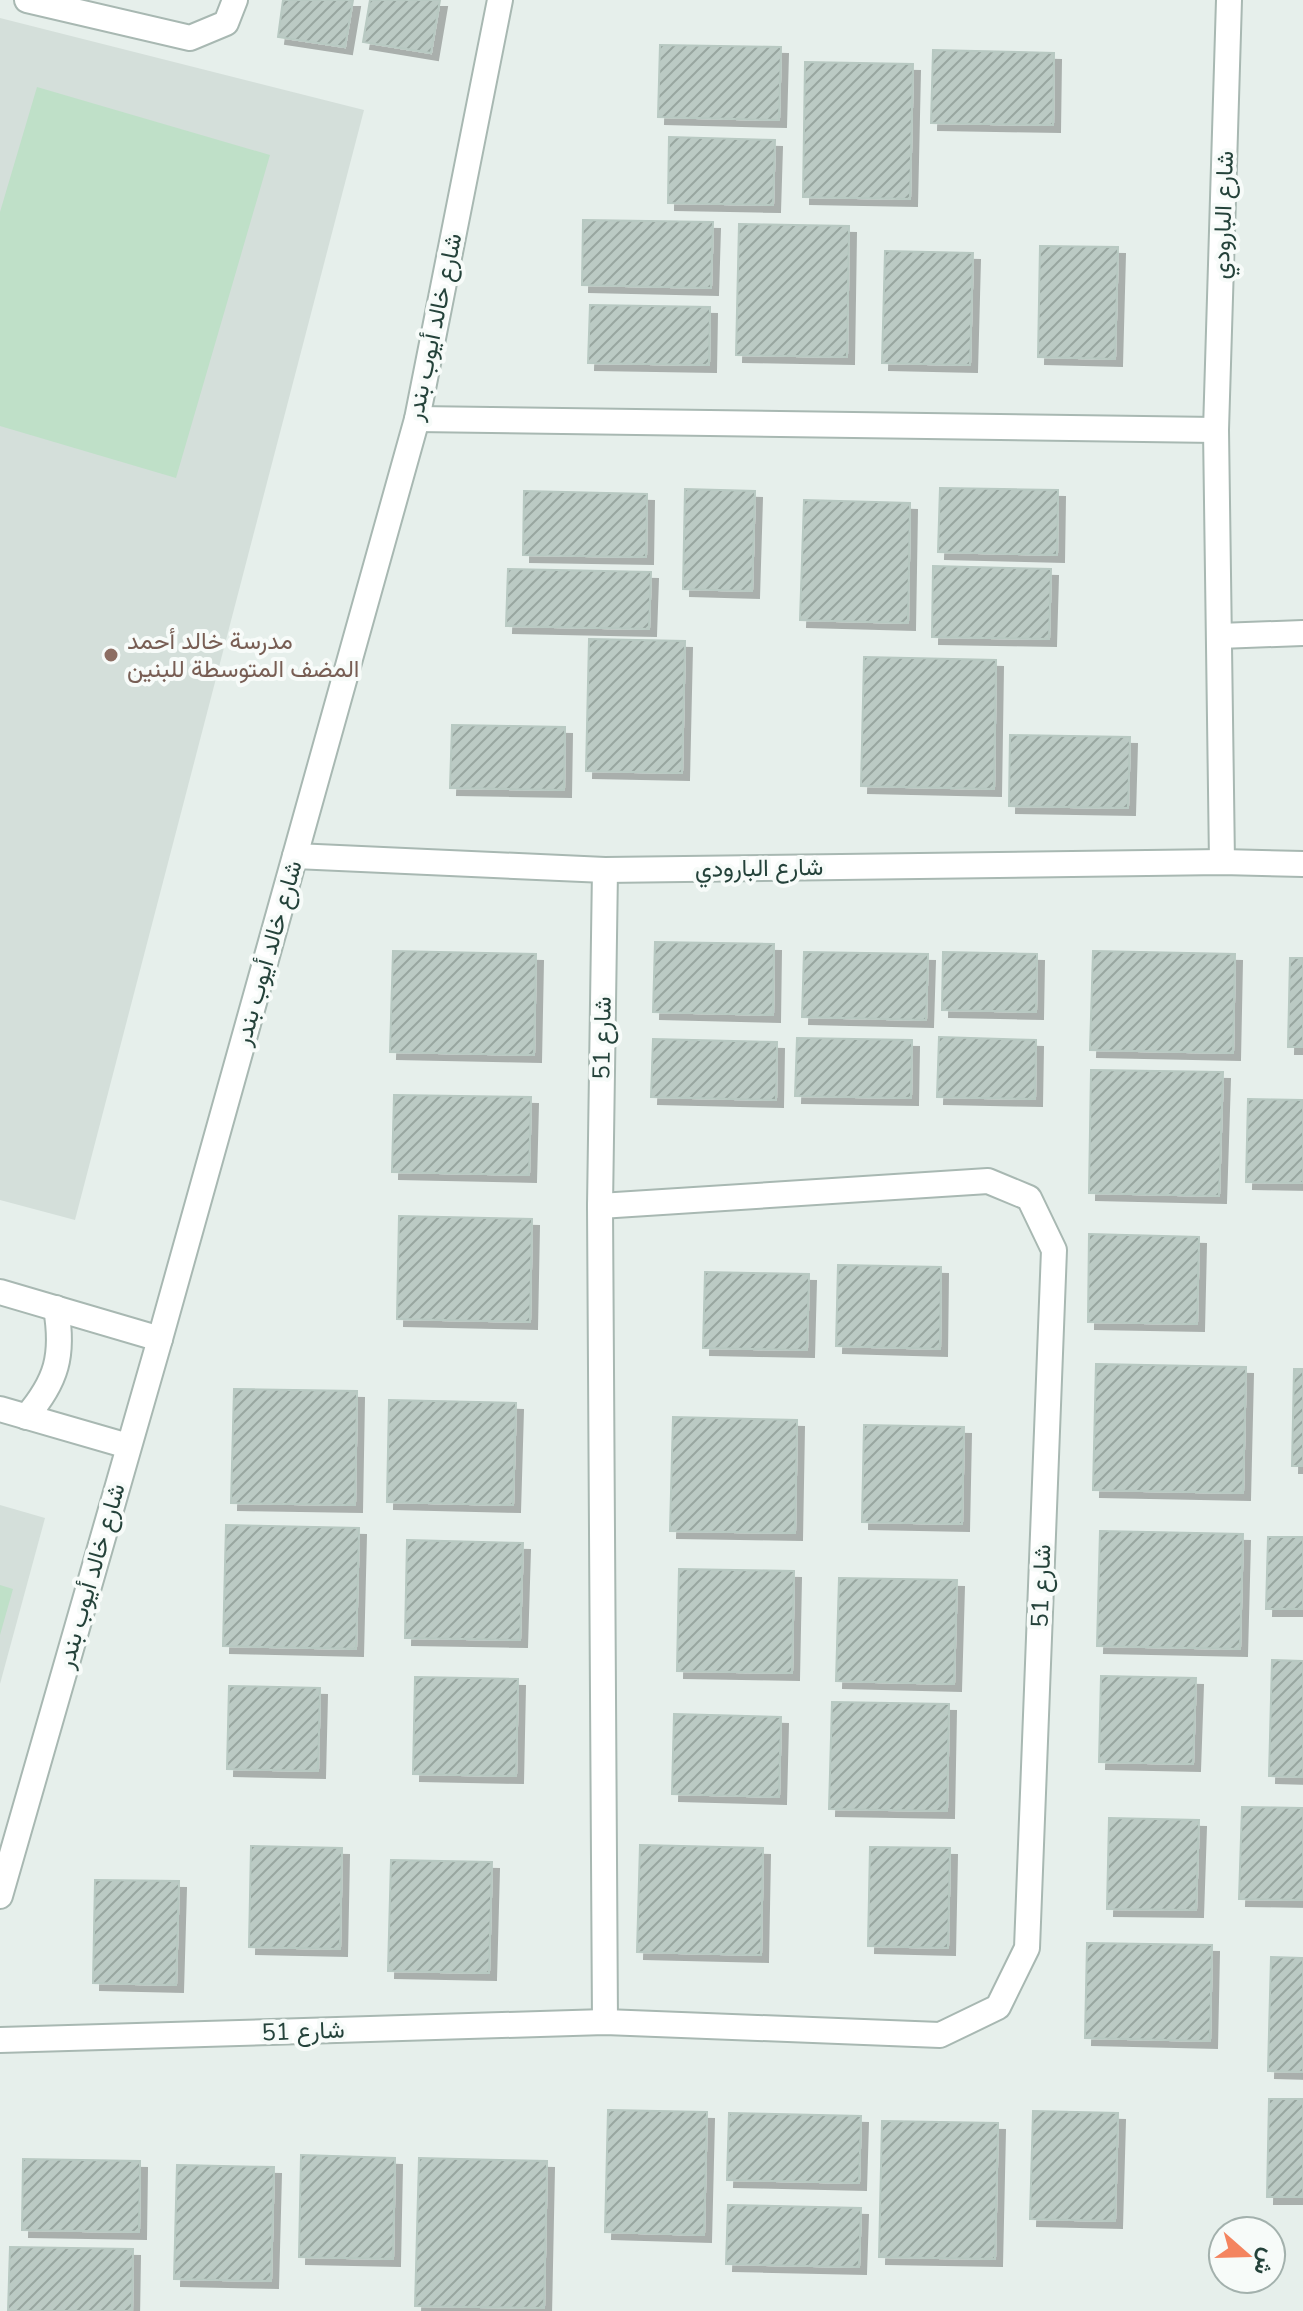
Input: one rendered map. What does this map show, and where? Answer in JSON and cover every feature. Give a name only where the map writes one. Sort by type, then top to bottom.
[{"type":"street","points":[[27,0],[190,38],[226,23],[235,0]]},
{"type":"street","name":"شارع خالد أيوب بندر","points":[[0,1896],[160,1339],[417,419],[500,0]]},
{"type":"street","name":"شارع البارودي","points":[[1222,862],[1216,430],[1229,0]]},
{"type":"street","points":[[417,419],[1216,430]]},
{"type":"street","points":[[1219,636],[1303,633]]},
{"type":"street","name":"شارع البارودي","points":[[295,856],[605,870],[1222,862],[1303,864]]},
{"type":"street","name":"شارع 51","points":[[605,870],[600,1206],[605,2022]]},
{"type":"street","name":"شارع 51","points":[[0,2040],[605,2022],[940,2035],[998,2007],[1027,1948],[1054,1250],[1029,1198],[988,1181],[600,1206]]},
{"type":"street","points":[[0,1292],[160,1339]]},
{"type":"street","points":[[26,1417],[42,1399],[53,1378],[59,1355],[60,1332],[56,1308]]},
{"type":"street","points":[[0,1409],[128,1446]]},
{"type":"shaded area","name":"مدرسة خالد أحمد المضف المتوسطة للبنين","points":[[0,18],[364,110],[75,1220],[0,1200]]},
{"type":"shaded area","points":[[0,1505],[45,1518],[0,1684]]},
{"type":"green space","points":[[37,87],[270,155],[176,478],[0,426],[0,212]]},
{"type":"green space","points":[[0,1585],[13,1589],[0,1635]]},
{"type":"building","points":[[283,0],[353,0],[345,47],[278,37]]},
{"type":"building","points":[[370,0],[440,0],[431,53],[363,42]]},
{"type":"building","points":[[660,45],[781,47],[779,120],[658,117]]},
{"type":"building","points":[[933,50],[1054,53],[1053,125],[931,123]]},
{"type":"building","points":[[805,62],[913,64],[910,199],[803,197]]},
{"type":"building","points":[[669,137],[775,140],[773,205],[668,203]]},
{"type":"building","points":[[583,220],[713,222],[711,288],[582,285]]},
{"type":"building","points":[[739,224],[849,226],[847,357],[736,355]]},
{"type":"building","points":[[1040,246],[1118,247],[1115,359],[1038,357]]},
{"type":"building","points":[[885,251],[973,253],[970,365],[882,363]]},
{"type":"building","points":[[590,305],[710,307],[709,365],[588,363]]},
{"type":"building","points":[[940,488],[1058,490],[1057,555],[938,552]]},
{"type":"building","points":[[685,489],[755,491],[752,591],[683,589]]},
{"type":"building","points":[[524,491],[647,494],[646,557],[523,555]]},
{"type":"building","points":[[804,500],[910,503],[908,623],[800,620]]},
{"type":"building","points":[[933,566],[1051,569],[1049,639],[932,637]]},
{"type":"building","points":[[508,569],[651,572],[649,629],[506,626]]},
{"type":"building","points":[[589,639],[685,641],[682,773],[586,771]]},
{"type":"building","points":[[864,657],[996,660],[994,789],[861,786]]},
{"type":"building","points":[[452,725],[565,727],[564,790],[450,788]]},
{"type":"building","points":[[1010,735],[1130,737],[1128,808],[1009,806]]},
{"type":"building","points":[[655,942],[774,944],[773,1015],[653,1012]]},
{"type":"building","points":[[393,951],[536,954],[534,1055],[390,1052]]},
{"type":"building","points":[[1093,951],[1235,954],[1233,1053],[1090,1050]]},
{"type":"building","points":[[804,952],[928,954],[926,1020],[802,1017]]},
{"type":"building","points":[[943,952],[1037,954],[1036,1012],[942,1010]]},
{"type":"building","points":[[1290,958],[1303,958],[1303,1047],[1288,1047]]},
{"type":"building","points":[[939,1037],[1036,1040],[1035,1099],[937,1097]]},
{"type":"building","points":[[797,1038],[912,1040],[911,1098],[795,1096]]},
{"type":"building","points":[[653,1039],[777,1042],[776,1100],[651,1097]]},
{"type":"building","points":[[1091,1070],[1223,1072],[1219,1196],[1089,1193]]},
{"type":"building","points":[[394,1095],[531,1097],[529,1175],[392,1172]]},
{"type":"building","points":[[1248,1099],[1303,1100],[1303,1183],[1246,1182]]},
{"type":"building","points":[[399,1216],[532,1219],[530,1322],[397,1319]]},
{"type":"building","points":[[1089,1234],[1199,1237],[1197,1324],[1088,1322]]},
{"type":"building","points":[[838,1265],[941,1267],[940,1349],[836,1346]]},
{"type":"building","points":[[705,1272],[809,1274],[807,1350],[703,1348]]},
{"type":"building","points":[[1096,1364],[1246,1367],[1243,1493],[1093,1490]]},
{"type":"building","points":[[1294,1369],[1303,1369],[1303,1466],[1292,1466]]},
{"type":"building","points":[[234,1389],[357,1391],[355,1505],[231,1503]]},
{"type":"building","points":[[389,1400],[516,1403],[513,1505],[387,1502]]},
{"type":"building","points":[[673,1417],[797,1420],[795,1533],[670,1531]]},
{"type":"building","points":[[864,1425],[964,1427],[962,1524],[862,1522]]},
{"type":"building","points":[[226,1525],[359,1528],[356,1649],[223,1646]]},
{"type":"building","points":[[1100,1531],[1243,1534],[1240,1649],[1097,1646]]},
{"type":"building","points":[[1268,1537],[1303,1537],[1303,1609],[1266,1609]]},
{"type":"building","points":[[407,1540],[523,1543],[520,1640],[405,1638]]},
{"type":"building","points":[[679,1569],[794,1571],[792,1673],[677,1671]]},
{"type":"building","points":[[839,1578],[957,1580],[954,1684],[836,1681]]},
{"type":"building","points":[[1272,1660],[1303,1661],[1303,1777],[1269,1776]]},
{"type":"building","points":[[1101,1676],[1196,1678],[1193,1764],[1099,1762]]},
{"type":"building","points":[[415,1677],[518,1679],[516,1776],[413,1774]]},
{"type":"building","points":[[229,1686],[320,1688],[318,1771],[227,1769]]},
{"type":"building","points":[[832,1702],[949,1704],[947,1811],[829,1809]]},
{"type":"building","points":[[674,1714],[781,1717],[779,1797],[672,1794]]},
{"type":"building","points":[[1242,1807],[1303,1808],[1303,1900],[1239,1899]]},
{"type":"building","points":[[1109,1818],[1199,1820],[1196,1910],[1107,1909]]},
{"type":"building","points":[[640,1845],[763,1848],[761,1955],[637,1952]]},
{"type":"building","points":[[251,1846],[342,1848],[340,1949],[249,1947]]},
{"type":"building","points":[[870,1847],[950,1848],[948,1948],[868,1946]]},
{"type":"building","points":[[391,1860],[492,1862],[489,1973],[388,1971]]},
{"type":"building","points":[[95,1880],[179,1881],[176,1985],[93,1983]]},
{"type":"building","points":[[1087,1943],[1212,1945],[1210,2041],[1085,2038]]},
{"type":"building","points":[[1271,1957],[1303,1958],[1303,2072],[1268,2071]]},
{"type":"building","points":[[1269,2099],[1303,2099],[1303,2197],[1267,2197]]},
{"type":"building","points":[[608,2110],[707,2112],[704,2235],[605,2232]]},
{"type":"building","points":[[1033,2111],[1118,2113],[1115,2221],[1030,2219]]},
{"type":"building","points":[[729,2113],[861,2116],[859,2183],[727,2180]]},
{"type":"building","points":[[882,2121],[998,2123],[995,2259],[879,2257]]},
{"type":"building","points":[[301,2155],[395,2158],[393,2259],[299,2257]]},
{"type":"building","points":[[419,2158],[547,2161],[544,2308],[415,2306]]},
{"type":"building","points":[[23,2159],[140,2161],[139,2232],[22,2230]]},
{"type":"building","points":[[177,2165],[274,2167],[271,2281],[174,2279]]},
{"type":"building","points":[[728,2205],[861,2208],[859,2267],[726,2264]]},
{"type":"building","points":[[10,2247],[133,2249],[132,2311],[8,2311]]},
{"type":"place","name":"مدرسة خالد أحمد المضف المتوسطة للبنين","points":[[111,655]]}]
